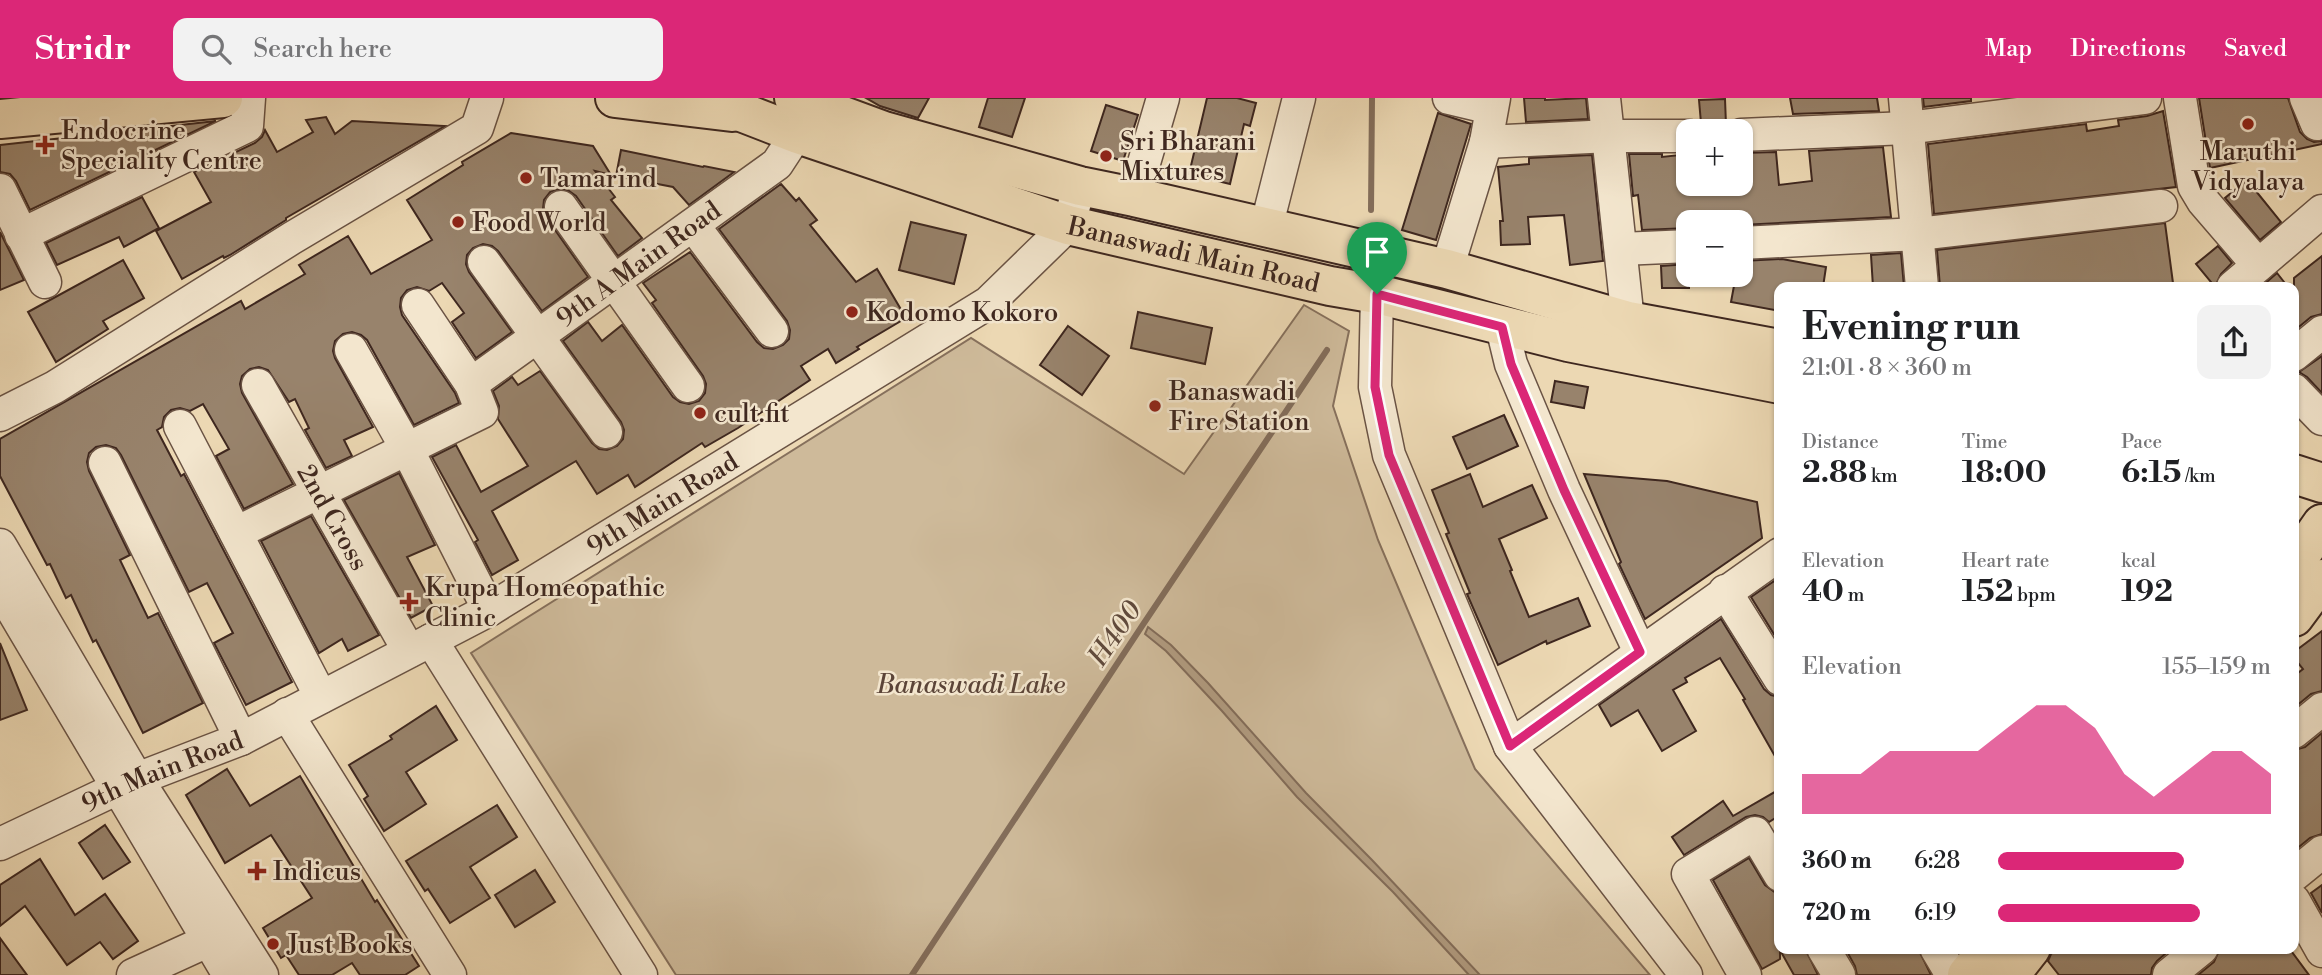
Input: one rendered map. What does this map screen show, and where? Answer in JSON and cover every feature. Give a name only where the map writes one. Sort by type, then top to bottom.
[{"type":"main road","points":[[0,119],[223,98]]},
{"type":"main road","name":"Banaswadi Main Road","points":[[615,98],[744,114],[806,109],[1080,186],[1447,269],[1628,321],[1774,348]]},
{"type":"main road","name":"Banaswadi Main Road","points":[[705,98],[744,114]]},
{"type":"main road","name":"Banaswadi Main Road","points":[[806,109],[1068,225],[1330,286],[1377,294],[1502,327],[1774,383]]},
{"type":"main road","points":[[2299,476],[2322,483]]},
{"type":"main road","points":[[2299,516],[2322,523],[2299,557]]},
{"type":"main road","points":[[2299,610],[2322,579]]},
{"type":"main road","points":[[1967,975],[2015,962]]},
{"type":"street","points":[[21,235],[247,126],[249,98]]},
{"type":"street","points":[[0,415],[55,387],[292,238],[477,128],[487,98]]},
{"type":"street","points":[[1134,197],[1164,98]]},
{"type":"street","points":[[1266,228],[1299,98]]},
{"type":"street","points":[[1447,269],[1486,142],[1493,103],[1449,98]]},
{"type":"street","points":[[1604,98],[1628,321]]},
{"type":"street","points":[[1753,133],[1906,113],[2145,98]]},
{"type":"street","points":[[2180,98],[2194,186],[2203,201],[2258,265]]},
{"type":"street","name":"9th A Main Road","points":[[471,384],[777,164],[806,109]]},
{"type":"street","points":[[1906,113],[1922,282]]},
{"type":"street","points":[[1486,142],[1676,136]]},
{"type":"street","name":"9th Main Road","points":[[0,844],[127,784],[241,739],[489,610],[988,303],[1068,225],[1080,186]]},
{"type":"street","points":[[0,190],[45,282]]},
{"type":"street","points":[[1753,242],[1918,234],[2161,206]]},
{"type":"street","points":[[561,207],[688,386]]},
{"type":"street","points":[[2239,282],[2322,211]]},
{"type":"street","points":[[693,225],[772,331]]},
{"type":"street","points":[[1621,249],[1676,247]]},
{"type":"street","points":[[484,262],[606,432]]},
{"type":"street","points":[[1377,294],[1375,387],[1389,455],[1510,746],[1686,975]]},
{"type":"street","points":[[236,533],[482,412],[471,384],[418,305]]},
{"type":"street","points":[[1502,327],[1511,364],[1564,490],[1640,652]]},
{"type":"street","points":[[2299,351],[2322,332]]},
{"type":"street","points":[[351,350],[407,449],[489,610]]},
{"type":"street","name":"2nd Cross","points":[[258,385],[318,492],[641,975]]},
{"type":"street","points":[[2299,395],[2322,419]]},
{"type":"street","points":[[180,426],[321,697]]},
{"type":"street","points":[[105,463],[241,739]]},
{"type":"street","points":[[0,545],[12,608],[127,784],[220,936],[262,975]]},
{"type":"street","points":[[1510,746],[1774,558]]},
{"type":"street","points":[[1725,592],[1774,670]]},
{"type":"street","points":[[2299,728],[2322,709]]},
{"type":"street","points":[[287,715],[450,975]]},
{"type":"street","points":[[1745,975],[1688,874],[1755,833],[1774,865]]},
{"type":"street","points":[[2299,871],[2322,852]]},
{"type":"street","points":[[2299,910],[2322,951]]},
{"type":"street","points":[[132,975],[220,936]]},
{"type":"street","points":[[220,936],[229,975]]},
{"type":"street","points":[[1827,954],[1839,975]]},
{"type":"street","points":[[1940,954],[1952,975]]},
{"type":"street","points":[[2169,975],[2195,954]]},
{"type":"green space","name":"Banaswadi Lake","points":[[1304,305],[1349,331],[1333,406],[1378,540],[1475,769],[1650,975],[676,975],[471,653],[971,338],[1184,474]]},
{"type":"shaded area","points":[[1148,627],[1171,645],[1208,683],[1306,793],[1480,975],[1469,975],[1393,892],[1297,797],[1222,711],[1166,651],[1145,634]]},
{"type":"building","points":[[866,98],[929,98],[918,118],[880,106]]},
{"type":"building","points":[[988,98],[1025,98],[1012,137],[979,127]]},
{"type":"building","points":[[1207,98],[1237,98],[1256,103],[1250,126],[1244,124],[1230,184],[1189,174]]},
{"type":"building","points":[[1524,98],[1586,98],[1588,119],[1526,122]]},
{"type":"building","points":[[1790,98],[1877,98],[1879,111],[1793,114]]},
{"type":"building","points":[[1923,98],[1971,98],[1971,101],[1924,107]]},
{"type":"building","name":"Maruthi Vidyalaya","points":[[2199,98],[2288,98],[2300,132],[2307,139],[2322,141],[2322,144],[2210,168]]},
{"type":"building","points":[[1725,99],[1726,119],[1701,119],[1699,100]]},
{"type":"building","points":[[1106,105],[1138,115],[1123,161],[1091,151]]},
{"type":"building","points":[[2163,111],[2176,187],[1934,214],[1928,144],[2086,124],[2087,131],[2119,126],[2118,120]]},
{"type":"building","points":[[1438,113],[1471,124],[1436,240],[1402,230]]},
{"type":"building","points":[[326,117],[335,134],[352,121],[445,126],[286,218],[230,255],[224,258],[223,256],[182,279],[156,231],[211,202],[194,172],[255,143],[265,130],[277,152],[313,132],[306,120]]},
{"type":"building","points":[[216,121],[30,210],[16,181],[10,174],[0,172],[0,145]]},
{"type":"building","points":[[511,133],[593,146],[611,175],[595,171],[615,197],[611,200],[642,238],[618,256],[576,196],[560,189],[550,192],[544,200],[546,217],[588,277],[542,311],[498,251],[483,244],[473,248],[467,255],[469,272],[512,332],[476,358],[452,322],[464,313],[442,283],[429,291],[417,287],[407,290],[401,298],[402,315],[459,403],[414,425],[367,340],[352,332],[343,334],[335,341],[335,358],[373,427],[344,440],[352,456],[326,468],[305,430],[309,428],[295,399],[289,402],[268,370],[259,367],[250,369],[242,376],[242,393],[293,484],[244,509],[216,456],[229,449],[203,404],[190,411],[180,408],[171,410],[164,417],[162,427],[157,430],[181,476],[184,474],[292,682],[246,705],[214,643],[233,633],[207,583],[189,592],[116,448],[106,445],[96,447],[89,453],[89,471],[130,555],[120,560],[148,618],[158,613],[203,703],[143,733],[96,640],[93,642],[71,595],[66,598],[50,564],[47,565],[0,476],[0,439],[241,301],[245,309],[305,274],[299,265],[348,236],[371,274],[432,240],[407,200],[463,165],[462,162]]},
{"type":"building","points":[[1883,147],[1891,217],[1753,224],[1753,210],[1676,210],[1676,229],[1642,230],[1638,195],[1633,196],[1629,154],[1676,155],[1676,196],[1753,196],[1753,153],[1776,152],[1779,185],[1812,181],[1809,151]]},
{"type":"building","points":[[621,150],[734,172],[689,205],[673,187],[616,176]]},
{"type":"building","points":[[1592,155],[1603,261],[1570,265],[1564,215],[1528,217],[1530,244],[1501,245],[1500,221],[1503,221],[1498,167],[1529,164],[1529,158]]},
{"type":"building","points":[[2247,180],[2281,222],[2260,240],[2225,198]]},
{"type":"building","points":[[781,184],[796,201],[799,198],[817,220],[810,225],[856,282],[877,269],[906,318],[857,347],[859,349],[836,363],[828,349],[801,366],[810,380],[738,428],[705,447],[702,443],[635,487],[628,475],[597,494],[576,461],[492,511],[518,560],[492,575],[475,542],[478,540],[432,457],[456,445],[481,492],[528,466],[498,419],[499,406],[493,391],[512,377],[518,385],[540,371],[592,443],[599,449],[607,450],[617,446],[623,439],[621,422],[563,341],[588,322],[602,341],[622,325],[673,397],[689,404],[699,401],[705,393],[703,376],[652,303],[656,300],[643,283],[690,252],[757,342],[764,348],[773,349],[783,345],[789,339],[787,321],[719,229]]},
{"type":"building","points":[[142,197],[159,228],[124,247],[119,237],[57,265],[46,243]]},
{"type":"building","points":[[911,222],[966,235],[954,284],[899,270]]},
{"type":"building","points":[[2165,223],[2173,282],[1940,282],[1937,250]]},
{"type":"building","points":[[0,232],[24,280],[0,290]]},
{"type":"building","points":[[2218,246],[2232,263],[2217,282],[2211,282],[2196,264]]},
{"type":"building","points":[[1901,253],[1904,282],[1873,282],[1871,255]]},
{"type":"building","points":[[2322,256],[2322,314],[2311,317],[2299,327],[2299,282],[2294,282],[2294,278]]},
{"type":"building","points":[[1782,259],[1826,267],[1824,282],[1774,282],[1774,310],[1731,302],[1734,287],[1753,287],[1753,260]]},
{"type":"building","points":[[123,260],[144,298],[103,321],[108,329],[56,362],[28,312]]},
{"type":"building","points":[[1676,265],[1676,287],[1689,288],[1662,288],[1661,266]]},
{"type":"building","points":[[2277,273],[2284,282],[2267,282]]},
{"type":"building","points":[[1138,312],[1212,328],[1205,364],[1131,348]]},
{"type":"building","points":[[1068,326],[1109,356],[1082,395],[1040,365]]},
{"type":"building","points":[[2322,356],[2322,393],[2299,372]]},
{"type":"building","points":[[1555,381],[1588,387],[1584,408],[1551,402]]},
{"type":"building","points":[[1504,415],[1518,446],[1467,469],[1453,437]]},
{"type":"building","points":[[399,473],[435,545],[407,557],[433,606],[411,618],[344,500]]},
{"type":"building","points":[[1470,474],[1483,507],[1532,485],[1547,518],[1499,539],[1529,617],[1578,598],[1590,626],[1547,644],[1546,641],[1498,665],[1467,594],[1470,593],[1432,490]]},
{"type":"building","points":[[1584,474],[1667,481],[1757,502],[1762,538],[1645,619],[1619,564],[1621,562]]},
{"type":"building","points":[[311,516],[379,635],[348,651],[342,639],[319,653],[261,541]]},
{"type":"building","points":[[1774,581],[1774,634],[1751,597]]},
{"type":"building","points":[[1721,619],[1764,689],[1774,696],[1774,754],[1720,658],[1685,678],[1687,682],[1673,690],[1696,731],[1662,751],[1638,710],[1611,726],[1599,705]]},
{"type":"building","points":[[2322,631],[2322,691],[2311,694],[2299,704],[2299,672],[2303,669],[2299,664],[2299,648]]},
{"type":"building","points":[[0,643],[27,710],[0,720]]},
{"type":"building","points":[[436,706],[457,740],[406,772],[426,804],[384,831],[364,799],[368,796],[349,765],[392,739],[390,736]]},
{"type":"building","points":[[2322,733],[2322,834],[2310,838],[2299,847],[2299,749]]},
{"type":"building","points":[[227,769],[250,806],[300,776],[375,902],[377,900],[419,966],[405,975],[360,975],[352,963],[332,975],[299,975],[286,955],[281,958],[263,928],[312,898],[271,835],[225,863],[186,795]]},
{"type":"building","points":[[1774,792],[1774,819],[1769,822],[1755,815],[1746,817],[1684,855],[1672,837],[1723,801],[1733,816]]},
{"type":"building","points":[[497,805],[517,837],[470,867],[490,898],[450,923],[406,861]]},
{"type":"building","points":[[105,825],[130,862],[103,879],[79,843]]},
{"type":"building","points":[[1749,858],[1765,885],[1774,892],[1774,954],[1780,954],[1780,959],[1762,969],[1713,880]]},
{"type":"building","points":[[40,859],[75,915],[105,894],[138,941],[113,959],[100,942],[67,965],[25,906],[0,926],[0,885]]},
{"type":"building","points":[[535,870],[555,902],[515,927],[495,895]]},
{"type":"building","points":[[2322,885],[2322,913],[2311,893]]},
{"type":"building","points":[[0,938],[27,975],[0,975]]},
{"type":"building","points":[[1782,954],[1808,954],[1818,975],[1794,975]]},
{"type":"building","points":[[1848,954],[1921,954],[1931,975],[1857,975]]},
{"type":"building","points":[[2051,954],[2165,954],[2152,968],[2151,975],[2059,975],[2048,961]]},
{"type":"building","points":[[2217,954],[2293,954],[2309,975],[2198,975],[2214,962]]},
{"type":"waterway","name":"H400","points":[[1371,210],[1372,98]]},
{"type":"waterway","name":"H400","points":[[912,975],[1327,350]]},
{"type":"place","name":"Maruthi Vidyalaya","points":[[2248,124]]},
{"type":"place","name":"Endocrine Speciality Centre","points":[[45,145]]},
{"type":"place","name":"Sri Bharani Mixtures","points":[[1106,156]]},
{"type":"place","name":"Tamarind","points":[[526,178]]},
{"type":"place","name":"Food World","points":[[458,222]]},
{"type":"place","name":"Kodomo Kokoro","points":[[852,312]]},
{"type":"place","name":"Banaswadi Fire Station","points":[[1155,406]]},
{"type":"place","name":"cult.fit","points":[[700,413]]},
{"type":"place","name":"Krupa Homeopathic Clinic","points":[[409,602]]},
{"type":"place","name":"Indicus","points":[[257,871]]},
{"type":"place","name":"Just Books","points":[[273,944]]},
{"type":"route","points":[[1377,294],[1502,327],[1511,364],[1564,490],[1640,652],[1510,746],[1389,455],[1375,387],[1377,294]]}]
